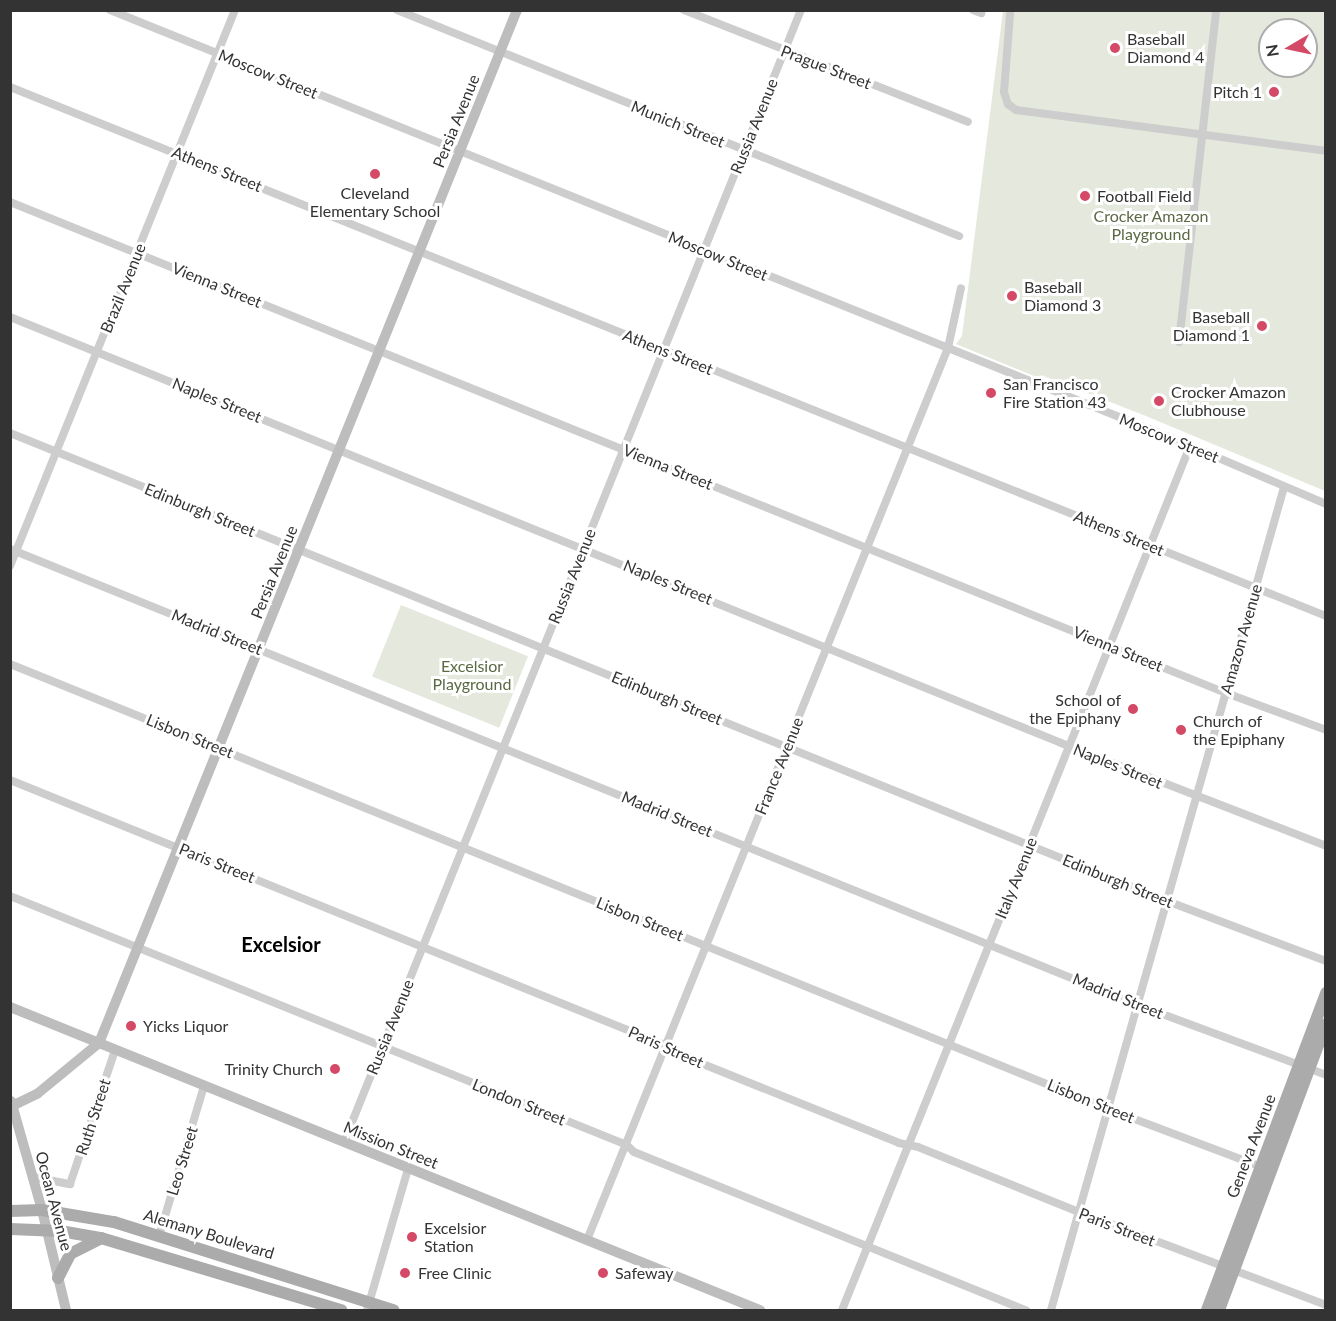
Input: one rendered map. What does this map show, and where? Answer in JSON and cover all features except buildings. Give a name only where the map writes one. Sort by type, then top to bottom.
[{"type":"main road","name":"Geneva Avenue","points":[[1208,1311],[1229,1268],[1304,1067],[1326,993]]},
{"type":"main road","name":"Geneva Avenue","points":[[1304,1067],[1326,1024]]},
{"type":"main road","name":"Alemany Boulevard","points":[[10,1212],[42,1210],[114,1222],[368,1307],[393,1311]]},
{"type":"main road","name":"Alemany Boulevard","points":[[10,1229],[46,1230],[101,1238],[341,1311]]},
{"type":"main road","points":[[58,1278],[70,1254],[101,1238]]},
{"type":"main road","name":"Geneva Avenue","points":[[1218,1311],[1229,1268]]},
{"type":"street","name":"Moscow Street","points":[[110,10],[1190,446],[1326,504]]},
{"type":"street","name":"Brazil Avenue","points":[[10,566],[13,550],[138,253],[235,10]]},
{"type":"street","name":"Munich Street","points":[[397,10],[959,236]]},
{"type":"street","name":"Persia Avenue","points":[[11,1103],[37,1094],[99,1043],[517,10]]},
{"type":"street","name":"Prague Street","points":[[684,10],[968,122]]},
{"type":"street","name":"Russia Avenue","points":[[344,1142],[801,10]]},
{"type":"street","points":[[1179,342],[1216,10]]},
{"type":"street","points":[[1010,14],[1004,92],[1008,104],[1016,110],[1326,151]]},
{"type":"street","name":"Athens Street","points":[[10,87],[1326,616]]},
{"type":"street","name":"Vienna Street","points":[[10,202],[1226,693],[1326,730]]},
{"type":"street","name":"France Avenue","points":[[587,1240],[948,348],[961,288]]},
{"type":"street","name":"Naples Street","points":[[10,317],[584,547],[1070,746],[1326,846]]},
{"type":"street","name":"Edinburgh Street","points":[[10,433],[1167,901],[1326,961]]},
{"type":"street","name":"Italy Avenue","points":[[842,1311],[1190,446]]},
{"type":"street","name":"Amazon Avenue","points":[[1051,1311],[1284,487]]},
{"type":"street","name":"Madrid Street","points":[[13,550],[1138,1005],[1326,1075]]},
{"type":"street","name":"Lisbon Street","points":[[10,664],[1108,1108],[1266,1169]]},
{"type":"street","name":"Paris Street","points":[[10,780],[667,1046],[673,1052],[888,1139],[908,1144],[1079,1212],[1326,1305]]},
{"type":"street","name":"London Street","points":[[10,896],[627,1145],[634,1152],[1026,1311]]},
{"type":"street","name":"Mission Street","points":[[10,1007],[760,1311]]},
{"type":"street","name":"Ruth Street","points":[[33,1177],[70,1184],[115,1050]]},
{"type":"street","name":"Leo Street","points":[[159,1236],[204,1086]]},
{"type":"street","name":"Ocean Avenue","points":[[11,1103],[42,1210],[66,1311]]},
{"type":"street","points":[[368,1307],[408,1169]]},
{"type":"green space","name":"Crocker Amazon Playground","points":[[1003,11],[1325,11],[1325,491],[1146,416],[1041,375],[1039,378],[956,344],[962,336]]},
{"type":"green space","name":"Excelsior Playground","points":[[401,605],[528,656],[499,728],[372,676]]},
{"type":"place","name":"Baseball Diamond 4","points":[[1115,48]]},
{"type":"place","name":"Pitch 1","points":[[1274,92]]},
{"type":"place","name":"Cleveland Elementary School","points":[[375,174]]},
{"type":"place","name":"Football Field","points":[[1085,196]]},
{"type":"place","name":"Baseball Diamond 3","points":[[1012,296]]},
{"type":"place","name":"Baseball Diamond 1","points":[[1262,326]]},
{"type":"place","name":"San Francisco Fire Station 43","points":[[991,393]]},
{"type":"place","name":"Crocker Amazon Clubhouse","points":[[1159,401]]},
{"type":"place","name":"School of the Epiphany","points":[[1133,709]]},
{"type":"place","name":"Church of the Epiphany","points":[[1181,730]]},
{"type":"place","name":"Yicks Liquor","points":[[131,1026]]},
{"type":"place","name":"Trinity Church","points":[[335,1069]]},
{"type":"place","name":"Excelsior Station","points":[[412,1237]]},
{"type":"place","name":"Free Clinic","points":[[405,1273]]},
{"type":"place","name":"Safeway","points":[[603,1273]]},
{"type":"district","name":"Excelsior","points":[[281,944]]}]
